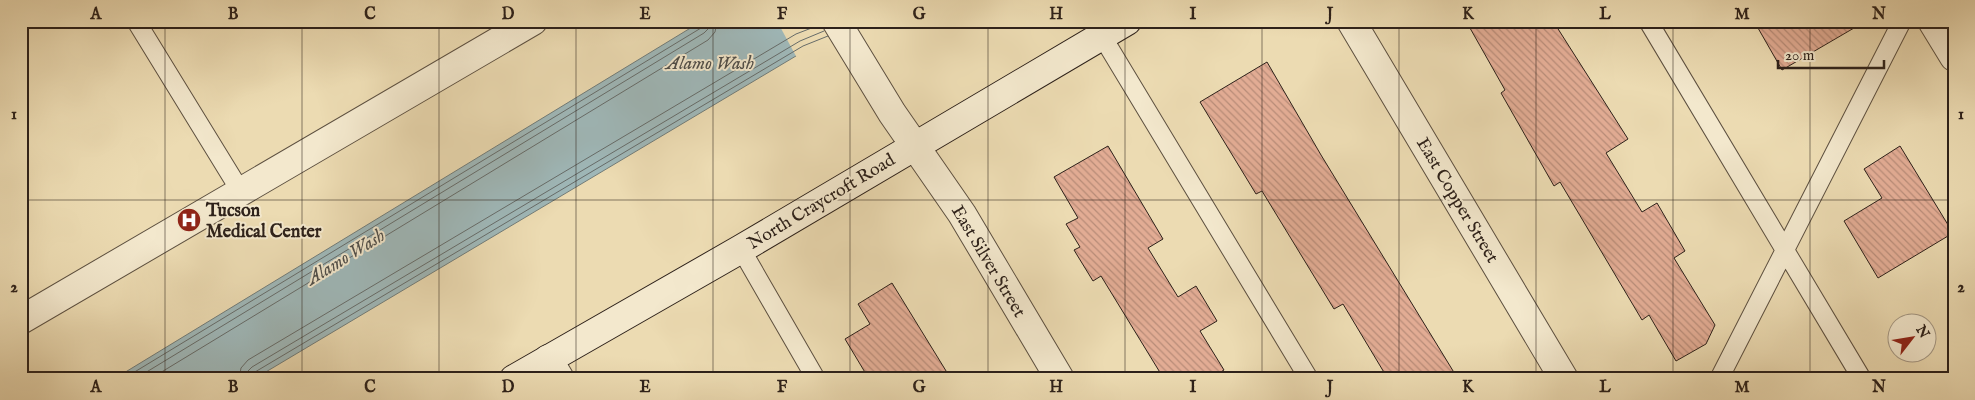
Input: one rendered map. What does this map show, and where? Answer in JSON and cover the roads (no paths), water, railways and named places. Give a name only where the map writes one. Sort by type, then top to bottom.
[{"type":"street","points":[[21,320],[533,21]]},
{"type":"street","name":"North Craycroft Road","points":[[514,379],[554,369],[741,249],[1127,21]]},
{"type":"street","name":"East Copper Street","points":[[1351,21],[1564,379]]},
{"type":"street","points":[[1932,21],[1954,57]]},
{"type":"street","name":"East Silver Street","points":[[840,28],[962,214],[1060,379]]},
{"type":"lane","points":[[136,21],[240,192]]},
{"type":"lane","points":[[1648,21],[1862,379]]},
{"type":"lane","points":[[1719,379],[1902,21]]},
{"type":"lane","points":[[1102,36],[1309,379]]},
{"type":"lane","points":[[741,249],[816,379]]},
{"type":"water","name":"Alamo Wash","points":[[702,21],[861,21],[806,50],[254,379],[114,379]]},
{"type":"place","name":"Tucson Medical Center","points":[[189,220]]}]
